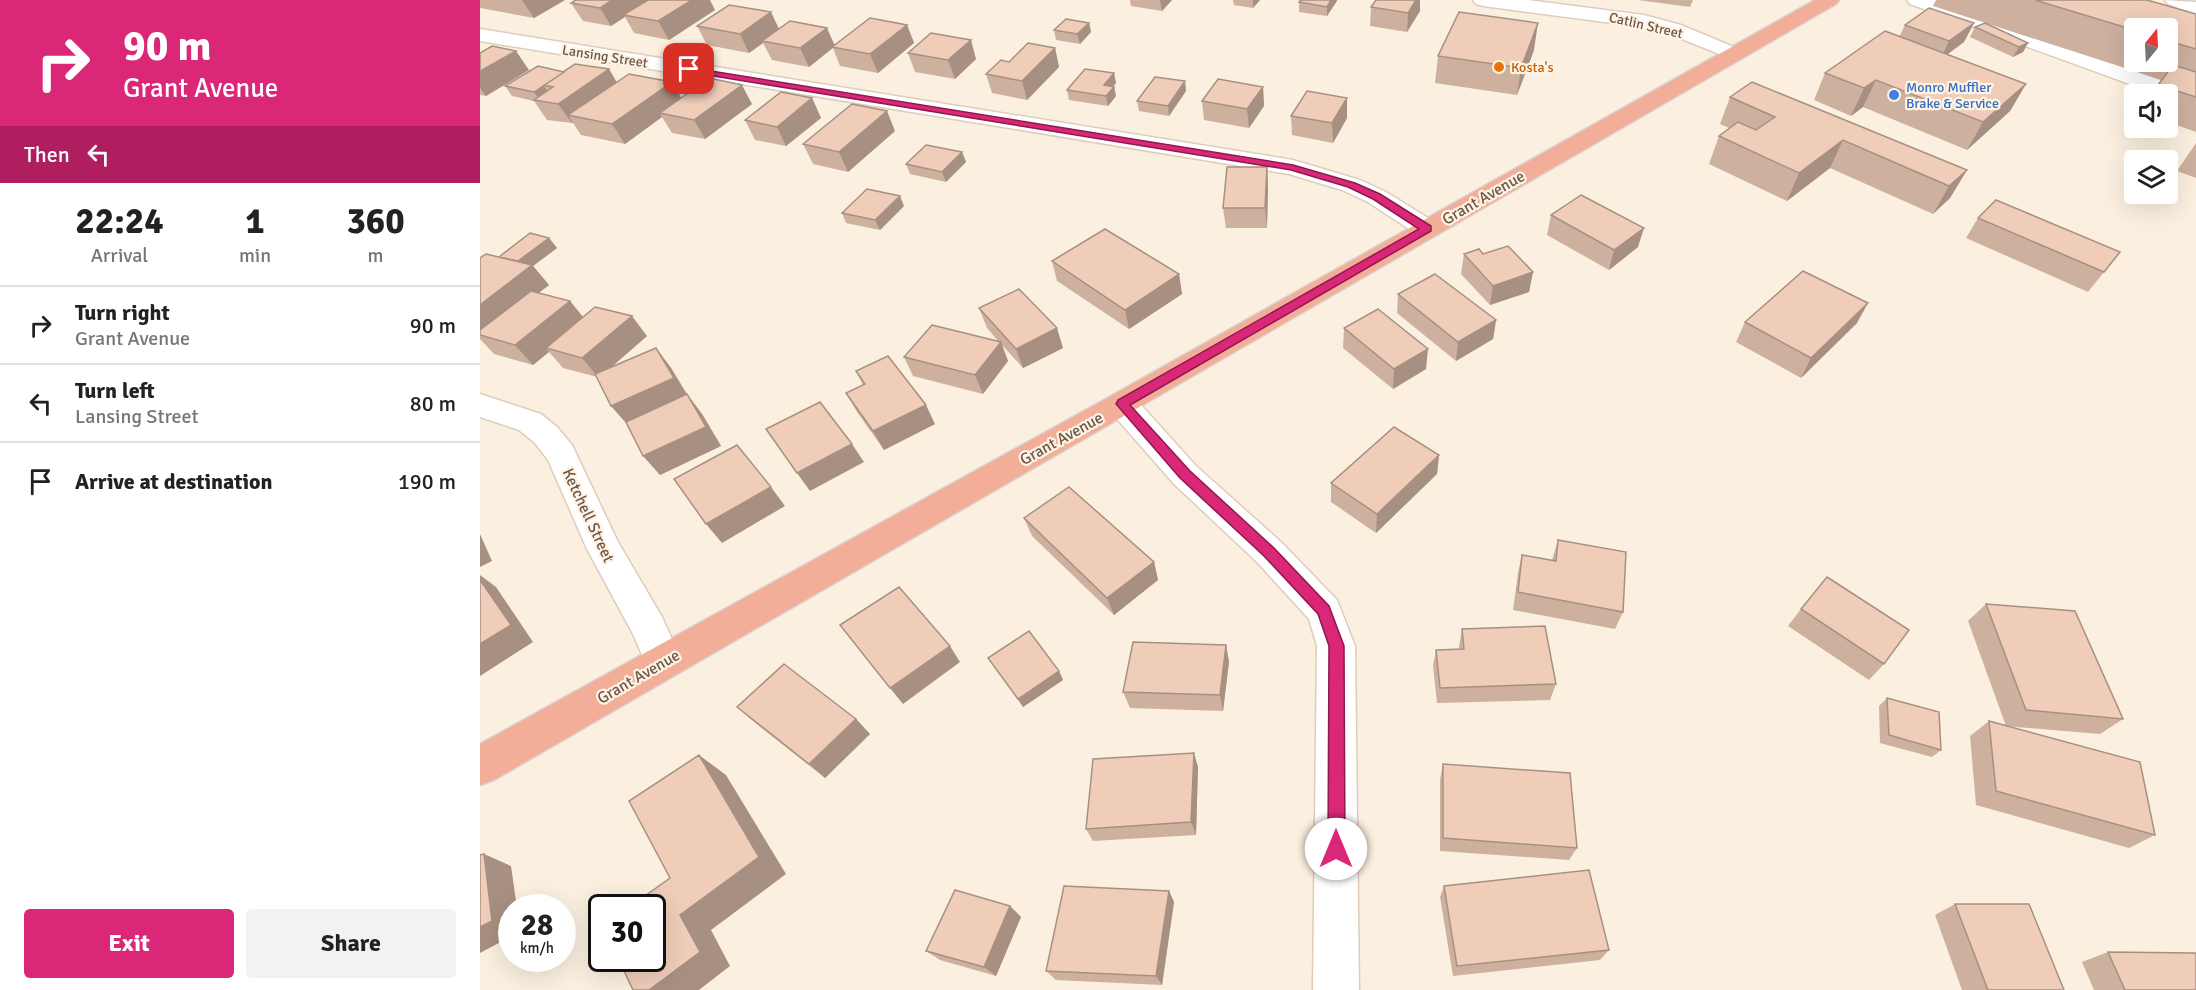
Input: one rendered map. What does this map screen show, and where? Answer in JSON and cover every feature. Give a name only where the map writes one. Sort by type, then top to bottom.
[{"type":"highway","name":"Grant Avenue","points":[[480,766],[1122,404],[1829,0]]},
{"type":"street","name":"Catlin Street","points":[[1484,0],[1644,21],[1674,29],[1734,54]]},
{"type":"street","points":[[1917,0],[2196,101]]},
{"type":"street","points":[[2175,0],[2196,9]]},
{"type":"street","name":"Lansing Street","points":[[480,35],[1293,168],[1352,185],[1377,197],[1427,229]]},
{"type":"street","points":[[1122,404],[1185,475],[1277,560],[1324,611],[1332,628],[1336,646],[1336,990]]},
{"type":"street","name":"Ketchell Street","points":[[480,405],[530,422],[546,435],[561,454],[604,549],[650,628],[663,662]]},
{"type":"building","points":[[576,0],[612,0],[600,8],[571,3]]},
{"type":"building","points":[[648,0],[692,0],[658,21],[623,15]]},
{"type":"building","points":[[1301,0],[1331,0],[1327,7],[1299,2]]},
{"type":"building","points":[[1376,0],[1416,0],[1408,13],[1371,7]]},
{"type":"building","points":[[2035,0],[2147,0],[2196,14],[2196,49],[2178,44],[2178,18],[2124,18],[2124,27]]},
{"type":"building","points":[[729,5],[771,12],[740,34],[697,26]]},
{"type":"building","points":[[1929,8],[1974,23],[1949,41],[1905,25]]},
{"type":"building","points":[[1459,12],[1538,23],[1521,68],[1438,56]]},
{"type":"building","points":[[870,18],[907,25],[870,54],[832,47]]},
{"type":"building","points":[[1066,19],[1089,23],[1077,34],[1054,30]]},
{"type":"building","points":[[790,21],[827,28],[800,48],[762,41]]},
{"type":"building","points":[[1985,23],[2028,43],[2019,47],[1975,27]]},
{"type":"building","points":[[1885,31],[2026,84],[1983,122],[1876,80],[1864,88],[1825,73]]},
{"type":"building","points":[[931,33],[971,40],[948,60],[908,53]]},
{"type":"building","points":[[1028,43],[1055,48],[1022,81],[986,74],[1001,60],[1009,62]]},
{"type":"building","points":[[492,46],[516,51],[480,71],[480,53]]},
{"type":"building","points":[[575,64],[609,69],[558,104],[534,100],[553,87],[543,85]]},
{"type":"building","points":[[538,66],[564,72],[534,92],[505,86]]},
{"type":"building","points":[[2178,67],[2196,72],[2196,97],[2178,91],[2178,84],[2159,84],[2168,72],[2178,72]]},
{"type":"building","points":[[1085,69],[1114,73],[1104,85],[1114,87],[1106,96],[1067,90]]},
{"type":"building","points":[[629,74],[672,82],[612,124],[568,115]]},
{"type":"building","points":[[1155,77],[1185,81],[1168,106],[1137,101]]},
{"type":"building","points":[[709,78],[742,85],[694,120],[660,113]]},
{"type":"building","points":[[1218,79],[1263,87],[1247,109],[1202,101]]},
{"type":"building","points":[[1752,82],[1967,170],[1949,186],[1843,140],[1799,173],[1719,136],[1738,122],[1756,130],[1775,117],[1730,97]]},
{"type":"building","points":[[1307,91],[1347,98],[1332,123],[1291,116]]},
{"type":"building","points":[[781,92],[812,98],[777,127],[745,120]]},
{"type":"building","points":[[852,104],[887,111],[839,152],[803,144]]},
{"type":"building","points":[[926,145],[962,152],[942,172],[906,164]]},
{"type":"building","points":[[1227,167],[1267,167],[1265,208],[1223,208]]},
{"type":"building","points":[[867,189],[900,196],[875,220],[842,213]]},
{"type":"building","points":[[1581,195],[1644,228],[1614,250],[1551,215]]},
{"type":"building","points":[[1996,200],[2120,252],[2104,272],[1978,218]]},
{"type":"building","points":[[1105,229],[1179,274],[1125,310],[1052,261]]},
{"type":"building","points":[[530,233],[549,238],[518,261],[499,257]]},
{"type":"building","points":[[1508,246],[1533,272],[1493,286],[1464,254],[1479,249],[1483,254]]},
{"type":"building","points":[[486,254],[532,265],[480,305],[480,258]]},
{"type":"building","points":[[1803,271],[1868,303],[1811,358],[1745,322]]},
{"type":"building","points":[[1435,274],[1496,320],[1458,342],[1398,294]]},
{"type":"building","points":[[1019,289],[1057,328],[1016,349],[979,308]]},
{"type":"building","points":[[531,291],[570,301],[515,345],[480,335],[480,330]]},
{"type":"building","points":[[595,307],[632,316],[582,358],[546,348]]},
{"type":"building","points":[[1378,309],[1428,349],[1394,369],[1344,328]]},
{"type":"building","points":[[932,325],[1001,342],[975,375],[904,357]]},
{"type":"building","points":[[656,348],[674,378],[611,406],[595,374]]},
{"type":"building","points":[[888,356],[926,405],[873,431],[846,393],[865,384],[856,371]]},
{"type":"building","points":[[687,394],[706,427],[643,456],[626,422]]},
{"type":"building","points":[[820,402],[852,444],[797,473],[766,429]]},
{"type":"building","points":[[1394,427],[1439,455],[1377,514],[1331,483]]},
{"type":"building","points":[[737,445],[771,487],[706,524],[674,479]]},
{"type":"building","points":[[1069,487],[1154,562],[1107,598],[1024,518]]},
{"type":"building","points":[[1558,540],[1626,552],[1623,612],[1518,592],[1522,555],[1556,561]]},
{"type":"building","points":[[1827,577],[1909,630],[1884,664],[1801,609]]},
{"type":"building","points":[[480,580],[511,625],[480,644]]},
{"type":"building","points":[[899,587],[950,646],[890,688],[840,625]]},
{"type":"building","points":[[1986,604],[2075,611],[2123,719],[2026,710]]},
{"type":"building","points":[[1545,626],[1556,684],[1440,688],[1436,650],[1464,649],[1462,629]]},
{"type":"building","points":[[1029,631],[1059,671],[1018,699],[988,658]]},
{"type":"building","points":[[1133,642],[1226,645],[1220,695],[1123,692]]},
{"type":"building","points":[[784,664],[856,719],[809,764],[737,707]]},
{"type":"building","points":[[1887,698],[1939,712],[1941,750],[1889,735]]},
{"type":"building","points":[[1989,721],[2140,762],[2155,835],[1996,791]]},
{"type":"building","points":[[1194,753],[1191,822],[1086,829],[1093,759]]},
{"type":"building","points":[[699,755],[759,857],[680,915],[700,952],[649,990],[633,990],[625,972],[666,972],[666,894],[648,894],[670,878],[629,801]]},
{"type":"building","points":[[1443,764],[1570,773],[1577,848],[1443,838]]},
{"type":"building","points":[[484,854],[492,921],[480,927],[480,855]]},
{"type":"building","points":[[1589,870],[1609,950],[1457,966],[1444,886]]},
{"type":"building","points":[[1064,886],[1169,891],[1156,976],[1046,971]]},
{"type":"building","points":[[955,890],[1010,906],[984,967],[926,951]]},
{"type":"building","points":[[1955,904],[2029,904],[2064,990],[1988,990]]},
{"type":"building","points":[[2108,952],[2196,953],[2196,990],[2125,990]]},
{"type":"place","name":"Kosta's","points":[[1499,67]]},
{"type":"place","name":"Monro Muffler Brake & Service","points":[[1894,95]]},
{"type":"route","points":[[689,69],[1293,168],[1352,185],[1377,197],[1427,229],[1122,404],[1185,475],[1269,552],[1324,611],[1332,628],[1336,646],[1336,849]]}]
